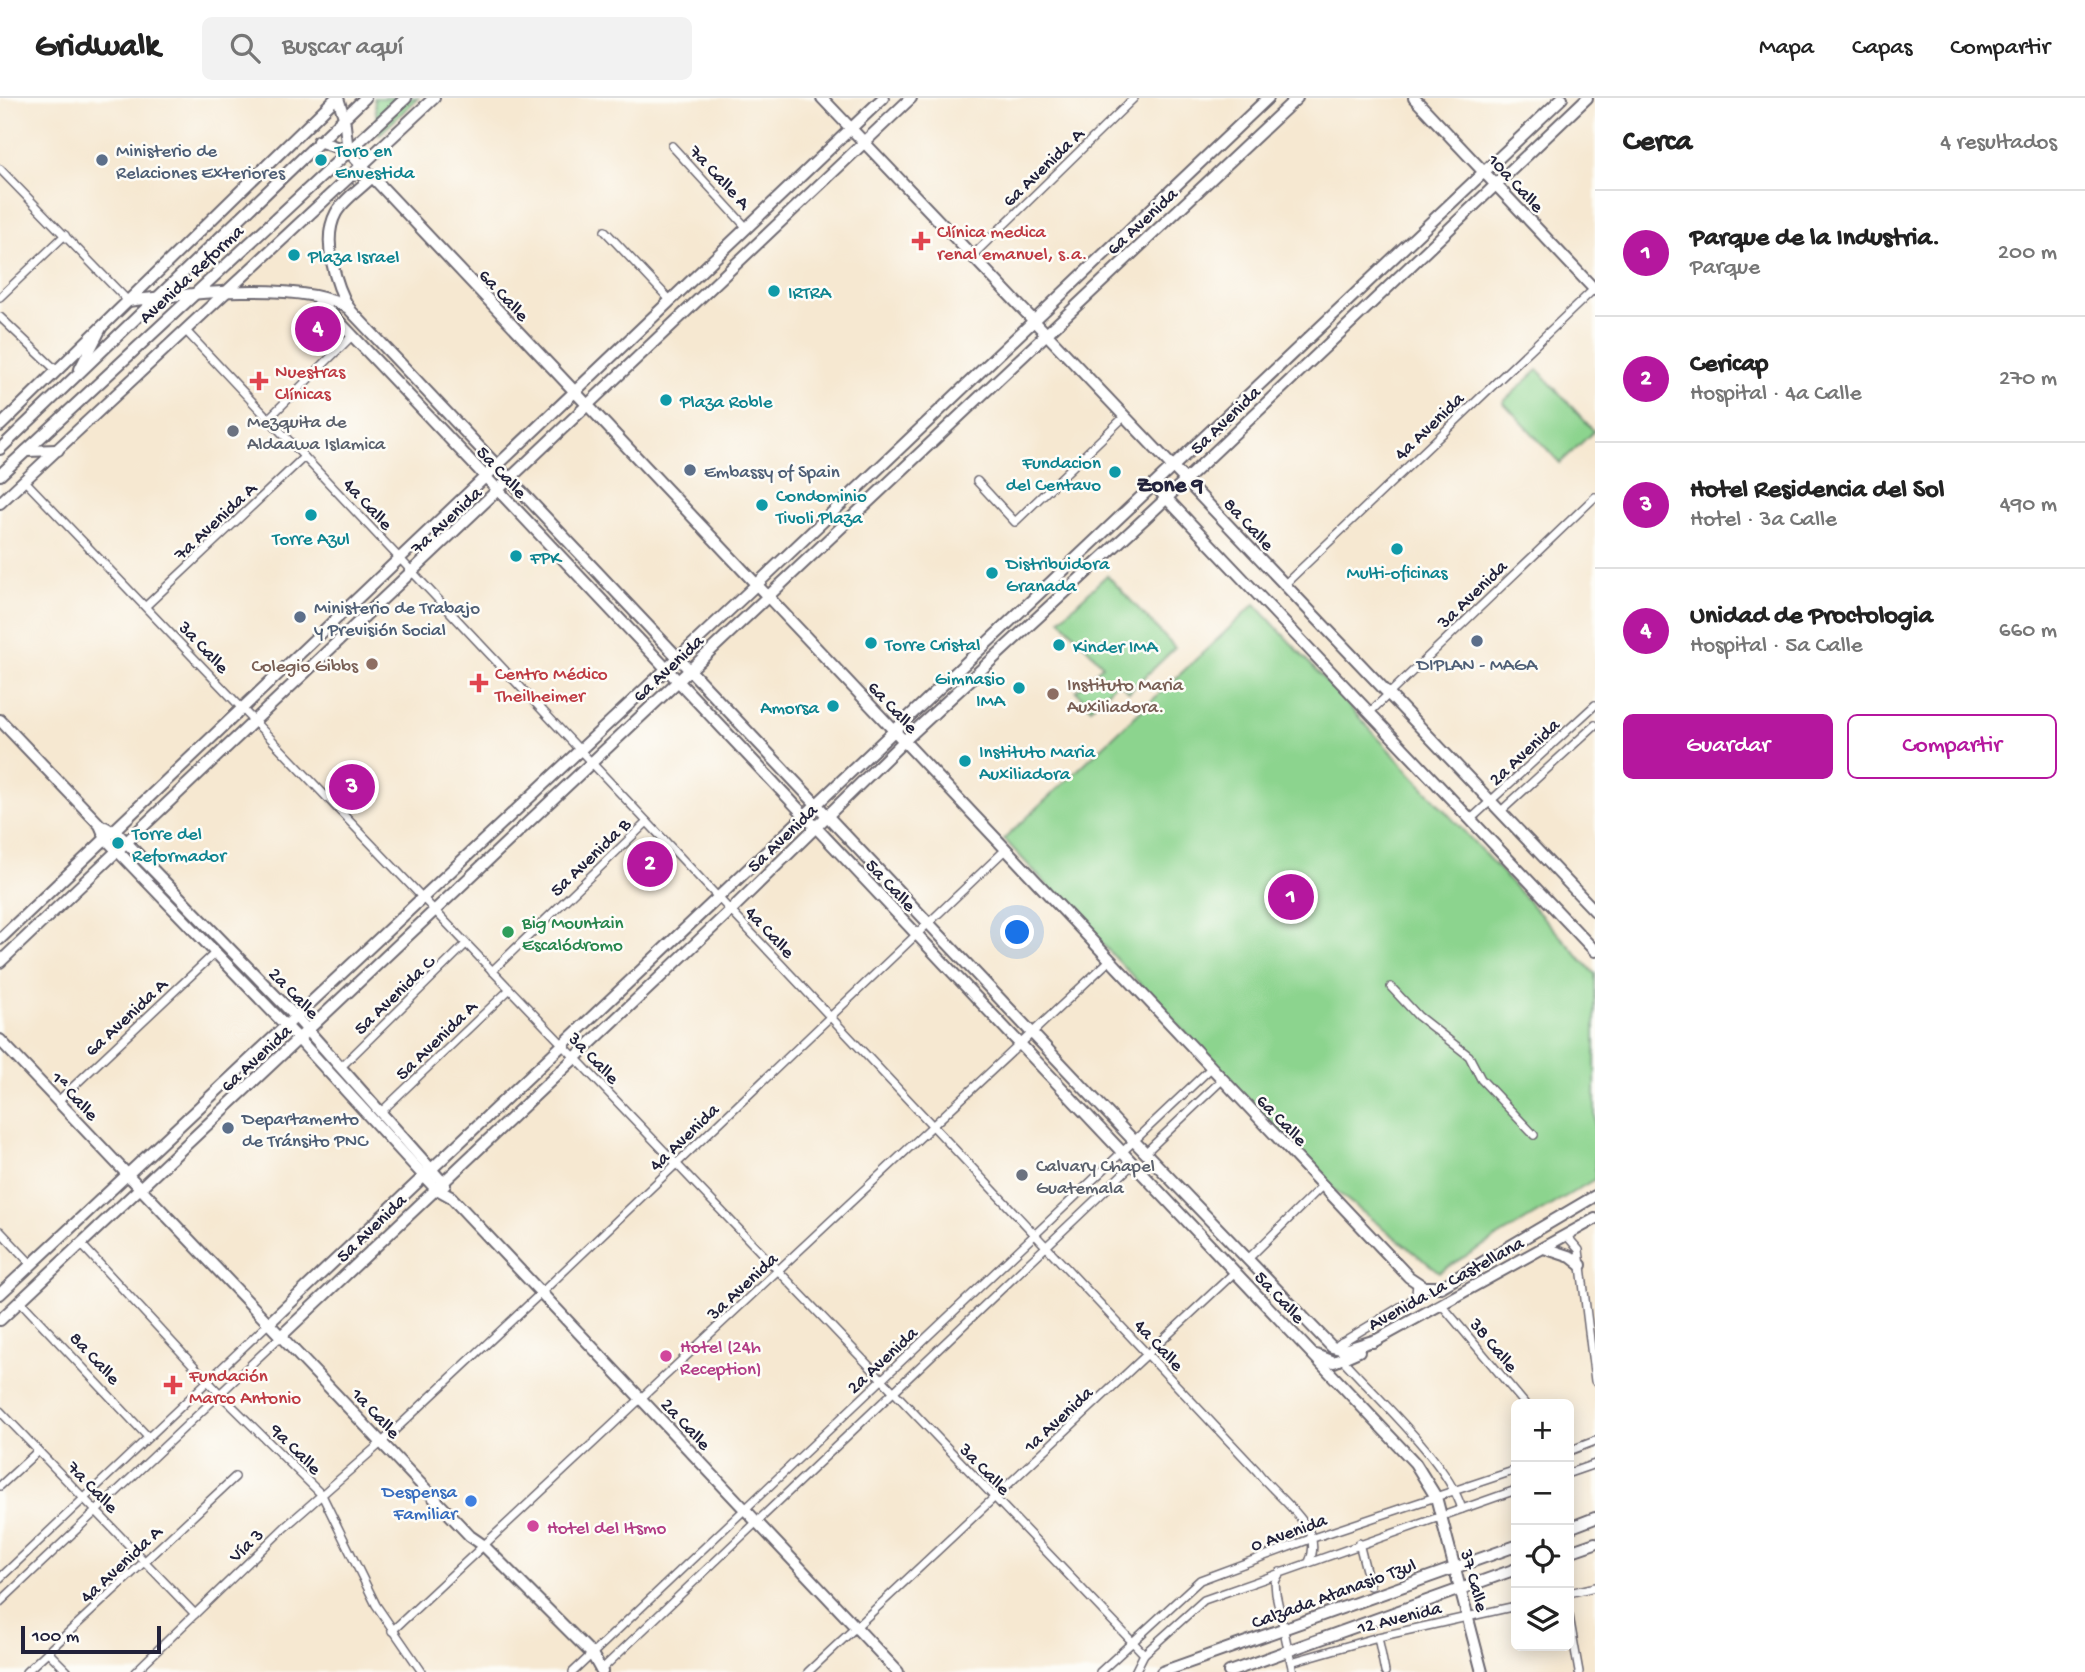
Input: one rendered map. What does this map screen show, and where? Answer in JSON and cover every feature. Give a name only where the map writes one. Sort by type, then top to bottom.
[{"type":"main road","points":[[0,426],[337,98],[344,117],[348,151],[318,141]]},
{"type":"main road","name":"Avenida Reforma","points":[[0,449],[365,98]]},
{"type":"main road","name":"Avenida Reforma","points":[[0,475],[191,294],[406,98]]},
{"type":"main road","points":[[0,503],[434,98]]},
{"type":"main road","name":"8a Calle","points":[[822,98],[1595,911]]},
{"type":"main road","name":"7a Avenida","points":[[0,939],[883,98]]},
{"type":"main road","name":"7a Avenida","points":[[0,961],[499,492],[586,405],[911,98]]},
{"type":"main road","name":"6a Avenida","points":[[0,1294],[756,585],[1268,98]]},
{"type":"main road","name":"6a Avenida","points":[[0,1320],[1297,98]]},
{"type":"main road","name":"10a Calle","points":[[1414,98],[1595,289]]},
{"type":"main road","name":"5a Avenida","points":[[268,1324],[1562,98]]},
{"type":"main road","name":"5a Avenida","points":[[280,1337],[730,911],[904,741],[1167,498],[1587,98]]},
{"type":"main road","name":"6a Calle","points":[[348,151],[904,741],[1004,851],[1417,1283]]},
{"type":"main road","name":"5a Calle","points":[[350,310],[338,283],[332,223],[340,207],[371,178]]},
{"type":"main road","name":"5a Calle","points":[[128,301],[227,290],[317,298],[335,302],[350,310],[1145,1153],[1247,1260],[1340,1350]]},
{"type":"main road","name":"5a Calle","points":[[317,298],[1415,1463],[1437,1497]]},
{"type":"main road","points":[[1341,307],[1353,320]]},
{"type":"main road","points":[[75,377],[101,328]]},
{"type":"main road","points":[[26,451],[58,450]]},
{"type":"main road","points":[[1154,485],[1595,951]]},
{"type":"main road","name":"2a Calle","points":[[0,720],[111,835],[215,953],[428,1172]]},
{"type":"main road","name":"2a Calle","points":[[122,847],[296,1017],[382,1111],[439,1185],[898,1672]]},
{"type":"main road","name":"1ª Calle","points":[[0,1040],[126,1175]]},
{"type":"main road","points":[[524,1081],[536,1094]]},
{"type":"main road","name":"1a Calle","points":[[126,1175],[470,1536],[483,1545],[592,1654],[601,1672]]},
{"type":"main road","name":"Avenida La Castellana","points":[[1417,1283],[1428,1288],[1441,1287],[1595,1196]]},
{"type":"main road","points":[[1557,1217],[1555,1228],[1566,1235]]},
{"type":"main road","name":"Avenida La Castellana","points":[[1340,1350],[1376,1340],[1595,1219]]},
{"type":"main road","points":[[1544,1248],[1571,1257],[1581,1265]]},
{"type":"main road","points":[[1311,1352],[1329,1362],[1340,1350]]},
{"type":"main road","name":"37 Calle","points":[[1437,1497],[1482,1672]]},
{"type":"main road","points":[[1574,1526],[1595,1518]]},
{"type":"main road","points":[[1574,1550],[1595,1543]]},
{"type":"main road","name":"Calzada Atanasio Tzul","points":[[1162,1672],[1511,1548]]},
{"type":"main road","name":"Calzada Atanasio Tzul","points":[[1229,1672],[1290,1656],[1460,1588],[1511,1571]]},
{"type":"street","name":"6a Avenida A","points":[[972,256],[1134,98]]},
{"type":"street","name":"7a Calle A","points":[[672,146],[747,228]]},
{"type":"street","points":[[0,169],[128,301]]},
{"type":"street","points":[[605,231],[671,301]]},
{"type":"street","points":[[0,297],[65,235]]},
{"type":"street","name":"4a Avenida","points":[[1284,584],[1595,289]]},
{"type":"street","points":[[0,317],[57,371]]},
{"type":"street","name":"4a Calle","points":[[186,331],[1148,1354],[1311,1531],[1313,1538]]},
{"type":"street","points":[[268,419],[352,337]]},
{"type":"street","points":[[977,481],[1015,522],[1124,417]]},
{"type":"street","name":"7a Avenida A","points":[[146,606],[304,457]]},
{"type":"street","name":"3a Calle","points":[[25,481],[1144,1654]]},
{"type":"street","name":"3a Avenida","points":[[1370,712],[1595,497]]},
{"type":"street","name":"2a Avenida","points":[[1471,819],[1595,705]]},
{"type":"street","name":"2a Avenida","points":[[1500,812],[1595,725]]},
{"type":"street","name":"5a Avenida B","points":[[492,971],[647,822]]},
{"type":"street","name":"4a Avenida","points":[[381,1443],[1004,851]]},
{"type":"street","name":"5a Avenida C","points":[[341,1067],[466,944]]},
{"type":"street","name":"6a Avenida A","points":[[58,1101],[215,953]]},
{"type":"street","name":"3a Avenida","points":[[392,1630],[1109,961]]},
{"type":"street","points":[[1391,987],[1418,1016],[1469,1056],[1481,1079],[1534,1135]]},
{"type":"street","name":"5a Avenida A","points":[[382,1111],[509,990]]},
{"type":"street","name":"2a Avenida","points":[[573,1672],[1211,1069]]},
{"type":"street","points":[[1145,1153],[1222,1080]]},
{"type":"street","name":"2a Avenida","points":[[601,1672],[1133,1164]]},
{"type":"street","points":[[1247,1260],[1323,1185]]},
{"type":"street","points":[[0,1231],[31,1264]]},
{"type":"street","points":[[1566,1235],[1579,1250],[1595,1375]]},
{"type":"street","name":"9a Calle","points":[[82,1245],[219,1393],[322,1495],[392,1630],[422,1672]]},
{"type":"street","name":"1a Avenida","points":[[808,1672],[1235,1272]]},
{"type":"street","name":"Avenida La Castellana","points":[[1340,1350],[1410,1301],[1416,1294],[1417,1283]]},
{"type":"street","name":"8a Calle","points":[[20,1301],[148,1437]]},
{"type":"street","name":"38 Calle","points":[[1441,1304],[1521,1399]]},
{"type":"street","name":"5a Avenida","points":[[0,1578],[268,1324]]},
{"type":"street","name":"5a Avenida","points":[[0,1602],[280,1337]]},
{"type":"street","name":"5a Calle","points":[[1340,1350],[1457,1490],[1462,1509]]},
{"type":"street","name":"7a Calle","points":[[0,1411],[195,1614]]},
{"type":"street","points":[[1574,1449],[1595,1441]]},
{"type":"street","name":"Vía 3","points":[[135,1672],[322,1495],[381,1443]]},
{"type":"street","points":[[0,1486],[38,1451]]},
{"type":"street","points":[[1574,1471],[1595,1464]]},
{"type":"street","name":"0 Avenida","points":[[1100,1672],[1200,1580],[1313,1538],[1511,1471]]},
{"type":"street","name":"4a Avenida A","points":[[26,1672],[235,1477]]},
{"type":"street","name":"0 Avenida","points":[[1135,1672],[1144,1654],[1204,1600],[1511,1492]]},
{"type":"street","points":[[1309,1562],[1313,1538]]},
{"type":"street","points":[[1360,1543],[1370,1586]]},
{"type":"street","points":[[1281,1572],[1275,1582],[1276,1594],[1293,1672]]},
{"type":"street","points":[[1574,1592],[1595,1587]]},
{"type":"street","name":"12 Avenida","points":[[1290,1656],[1511,1607]]},
{"type":"street","points":[[1378,1637],[1385,1672]]},
{"type":"street","points":[[1574,1644],[1579,1672]]},
{"type":"street","points":[[48,1651],[68,1672]]},
{"type":"green space","points":[[374,98],[418,98],[379,135]]},
{"type":"green space","points":[[1538,370],[1594,431],[1560,463],[1503,402]]},
{"type":"green space","points":[[1107,575],[1175,648],[1129,692],[1118,681],[1091,708],[1076,691],[1103,665],[1060,619]]},
{"type":"green space","points":[[1255,604],[1595,974],[1595,1179],[1439,1272],[1327,1184],[1004,839]]},
{"type":"place","name":"Ministerio de Relaciones Exteriores","points":[[102,160]]},
{"type":"place","name":"Toro en Envestida","points":[[321,160]]},
{"type":"place","name":"Clínica medica renal emanuel, s.a.","points":[[921,241]]},
{"type":"place","name":"Plaza Israel","points":[[294,255]]},
{"type":"place","name":"IRTRA","points":[[774,291]]},
{"type":"place","name":"Unidad de Proctologia","points":[[318,329]]},
{"type":"place","name":"Nuestras Clínicas","points":[[259,381]]},
{"type":"place","name":"Plaza Roble","points":[[666,400]]},
{"type":"place","name":"Mezquita de Aldaawa Islamica","points":[[233,431]]},
{"type":"place","name":"Embassy of Spain","points":[[690,470]]},
{"type":"place","name":"Fundacion del Centavo","points":[[1115,472]]},
{"type":"place","name":"Condominio Tivoli Plaza","points":[[762,505]]},
{"type":"place","name":"Torre Azul","points":[[311,515]]},
{"type":"place","name":"Multi-oficinas","points":[[1397,549]]},
{"type":"place","name":"FPK","points":[[516,556]]},
{"type":"place","name":"Distribuidora Granada","points":[[992,573]]},
{"type":"place","name":"Ministerio de Trabajo y Previsión Social","points":[[300,617]]},
{"type":"place","name":"DIPLAN - MAGA","points":[[1477,641]]},
{"type":"place","name":"Torre Cristal","points":[[871,643]]},
{"type":"place","name":"Kinder IMA","points":[[1059,645]]},
{"type":"place","name":"Colegio Gibbs","points":[[372,664]]},
{"type":"place","name":"Centro Médico Theilheimer","points":[[479,683]]},
{"type":"place","name":"Gimnasio IMA","points":[[1019,688]]},
{"type":"place","name":"Instituto Maria Auxiliadora.","points":[[1053,694]]},
{"type":"place","name":"Amorsa","points":[[833,706]]},
{"type":"place","name":"Instituto Maria Auxiliadora","points":[[965,761]]},
{"type":"place","name":"Hotel Residencia del Sol","points":[[352,787]]},
{"type":"place","name":"Torre del Reformador","points":[[118,843]]},
{"type":"place","name":"Cericap","points":[[650,864]]},
{"type":"place","name":"Parque de la Industria.","points":[[1291,897]]},
{"type":"place","name":"Big Mountain Escalódromo","points":[[508,932]]},
{"type":"place","name":"Departamento de Tránsito PNC","points":[[228,1128]]},
{"type":"place","name":"Calvary Chapel Guatemala","points":[[1022,1175]]},
{"type":"place","name":"Hotel (24h Reception)","points":[[666,1356]]},
{"type":"place","name":"Fundación Marco Antonio","points":[[173,1385]]},
{"type":"place","name":"Despensa Familiar","points":[[471,1501]]},
{"type":"place","name":"Hotel del Itsmo","points":[[533,1526]]},
{"type":"district","name":"Zone 9","points":[[1170,483]]}]
